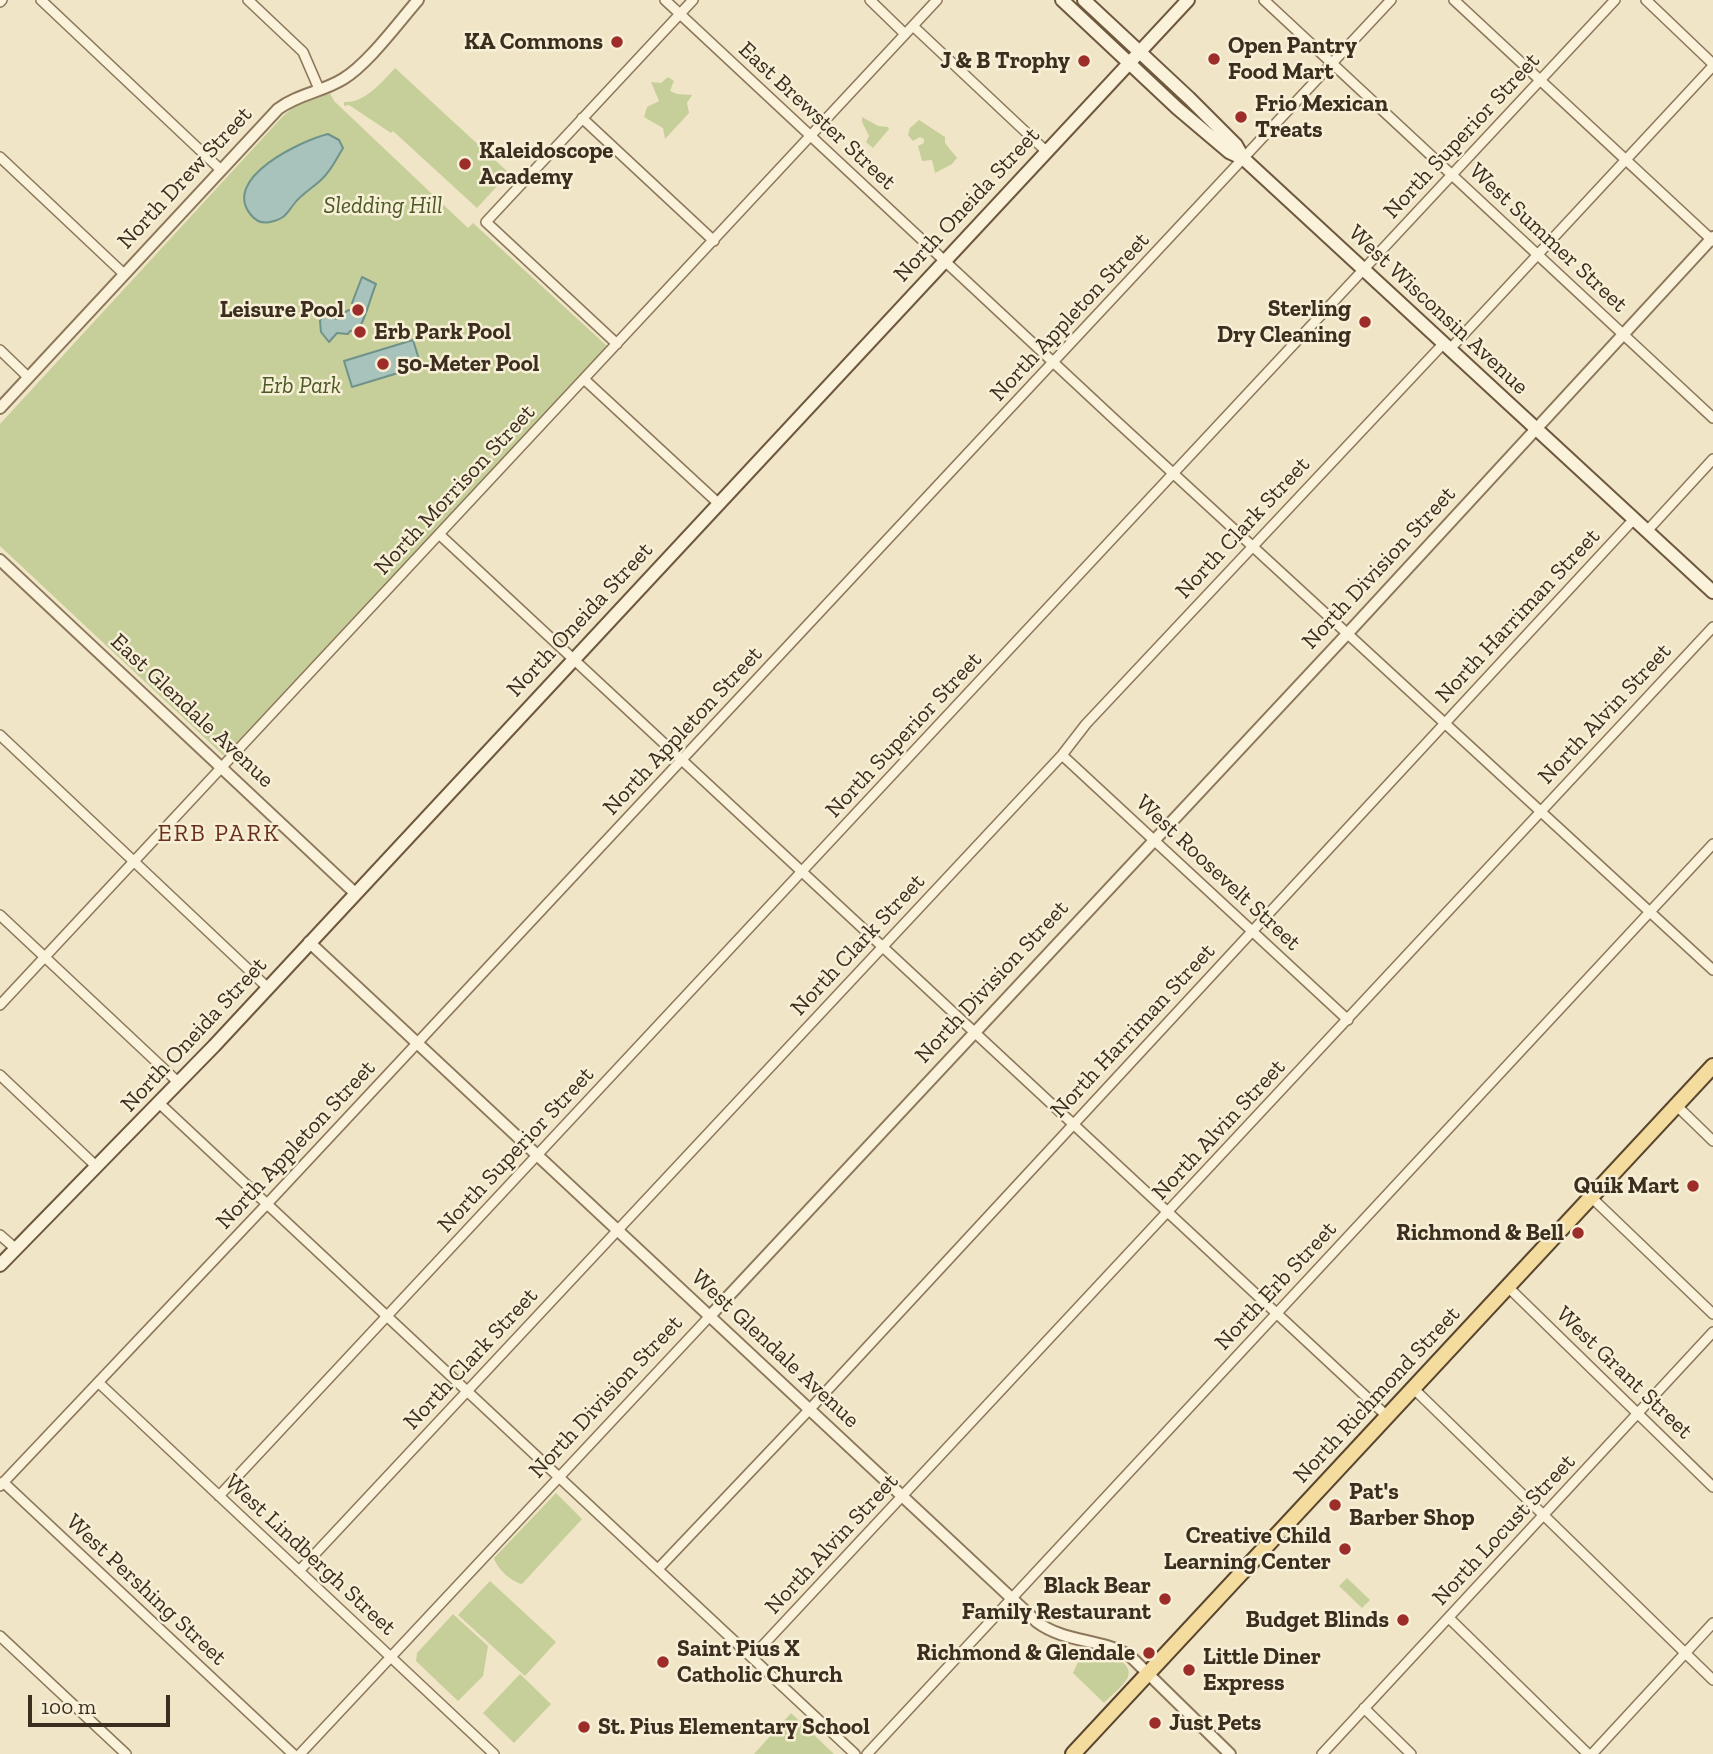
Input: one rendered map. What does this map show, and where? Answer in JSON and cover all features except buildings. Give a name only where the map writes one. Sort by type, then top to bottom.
[{"type":"main road","points":[[1062,0],[1129,65],[1209,136],[1229,152],[1244,159]]},
{"type":"main road","name":"West Wisconsin Avenue","points":[[1084,0],[1204,113],[1236,145],[1244,159],[1713,592]]},
{"type":"main road","name":"North Oneida Street","points":[[0,1265],[268,988],[1188,0]]},
{"type":"main road","name":"North Richmond Street","points":[[1073,1754],[1713,1066]]},
{"type":"street","points":[[41,0],[221,170]]},
{"type":"street","points":[[248,0],[303,52],[319,89]]},
{"type":"street","name":"North Drew Street","points":[[0,408],[278,109],[295,98],[336,82],[352,72],[418,0]]},
{"type":"street","name":"East Brewster Street","points":[[665,0],[943,261],[1713,970]]},
{"type":"street","points":[[617,344],[486,222],[693,0]]},
{"type":"street","points":[[870,0],[905,34]]},
{"type":"street","name":"North Morrison Street","points":[[0,1005],[937,0]]},
{"type":"street","name":"West Summer Street","points":[[1264,0],[1713,418]]},
{"type":"street","name":"North Appleton Street","points":[[2,1484],[267,1204],[1391,0]]},
{"type":"street","points":[[1454,0],[1712,239]]},
{"type":"street","name":"North Superior Street","points":[[219,1496],[1615,0]]},
{"type":"street","points":[[1646,0],[1713,65]]},
{"type":"street","points":[[913,26],[1047,152]]},
{"type":"street","name":"North Clark Street","points":[[299,1571],[1062,755],[1086,724],[1253,545],[1538,255],[1713,65]]},
{"type":"street","points":[[582,118],[714,241]]},
{"type":"street","points":[[0,157],[124,274]]},
{"type":"street","name":"North Division Street","points":[[300,1754],[1348,633],[1712,239]]},
{"type":"street","points":[[0,350],[28,377]]},
{"type":"street","points":[[585,380],[718,503]]},
{"type":"street","points":[[1647,531],[1713,459]]},
{"type":"street","name":"North Harriman Street","points":[[658,1569],[809,1410],[1634,519]]},
{"type":"street","points":[[440,535],[1388,1418]]},
{"type":"street","name":"East Glendale Avenue","points":[[0,560],[355,893]]},
{"type":"street","name":"North Alvin Street","points":[[752,1657],[1713,627]]},
{"type":"street","points":[[0,735],[268,988]]},
{"type":"street","name":"West Roosevelt Street","points":[[1062,755],[1348,1020]]},
{"type":"street","name":"North Erb Street","points":[[867,1754],[1713,844]]},
{"type":"street","points":[[0,915],[178,1083]]},
{"type":"street","name":"West Glendale Avenue","points":[[309,942],[1046,1629],[1066,1638],[1117,1649],[1130,1656],[1230,1754]]},
{"type":"street","points":[[0,1075],[97,1167]]},
{"type":"street","points":[[159,1103],[855,1754]]},
{"type":"street","points":[[1676,1105],[1713,1140]]},
{"type":"street","points":[[1591,1197],[1713,1314]]},
{"type":"street","points":[[0,1235],[16,1249]]},
{"type":"street","name":"West Grant Street","points":[[1508,1287],[1713,1487]]},
{"type":"street","name":"North Locust Street","points":[[1322,1754],[1713,1332]]},
{"type":"street","name":"West Lindbergh Street","points":[[99,1383],[494,1754]]},
{"type":"street","points":[[1414,1389],[1713,1680]]},
{"type":"street","name":"West Pershing Street","points":[[2,1484],[293,1754]]},
{"type":"street","points":[[1449,1618],[1590,1754],[1713,1623]]},
{"type":"street","points":[[0,1636],[126,1754]]},
{"type":"street","points":[[1364,1708],[1411,1754]]},
{"type":"green space","points":[[395,68],[509,173],[477,208],[393,131],[391,133],[349,105],[344,106],[344,102],[366,96]]},
{"type":"green space","points":[[668,77],[674,81],[670,91],[692,95],[687,103],[689,113],[665,139],[663,128],[644,117],[647,107],[659,101],[651,82],[661,83]]},
{"type":"green space","name":"Erb Park","points":[[330,93],[334,101],[468,228],[473,223],[607,346],[224,756],[0,546],[0,424],[284,115],[294,107]]},
{"type":"green space","points":[[862,117],[889,129],[873,148],[866,142],[869,136]]},
{"type":"green space","points":[[919,120],[945,137],[945,143],[957,158],[952,164],[935,173],[932,160],[922,161],[918,146],[924,143],[924,139],[920,137],[913,141],[908,135],[910,128]]},
{"type":"green space","points":[[556,1493],[582,1519],[522,1584],[518,1583],[502,1571],[494,1558]]},
{"type":"green space","points":[[1347,1578],[1370,1600],[1362,1608],[1339,1586]]},
{"type":"green space","points":[[490,1581],[556,1642],[525,1676],[458,1615]]},
{"type":"green space","points":[[453,1614],[488,1646],[483,1676],[458,1701],[416,1661],[417,1653]]},
{"type":"green space","points":[[1084,1649],[1114,1657],[1126,1665],[1129,1671],[1124,1684],[1104,1703],[1073,1673]]},
{"type":"green space","points":[[520,1674],[551,1704],[514,1743],[483,1713]]},
{"type":"green space","points":[[791,1713],[834,1754],[754,1754]]},
{"type":"water","points":[[328,134],[339,140],[343,148],[325,176],[300,197],[282,218],[267,223],[255,219],[244,201],[246,188],[255,175],[284,153]]},
{"type":"water","name":"Leisure Pool","points":[[362,277],[376,284],[362,323],[356,331],[350,331],[348,334],[337,333],[329,342],[321,332],[320,321],[323,314],[337,319],[337,316],[349,310],[357,309],[358,306],[352,303]]},
{"type":"water","name":"50-Meter Pool","points":[[413,340],[421,366],[352,387],[344,361]]},
{"type":"place","name":"KA Commons","points":[[617,42]]},
{"type":"place","name":"Open Pantry Food Mart","points":[[1214,59]]},
{"type":"place","name":"J & B Trophy","points":[[1084,61]]},
{"type":"place","name":"Frio Mexican Treats","points":[[1241,117]]},
{"type":"place","name":"Kaleidoscope Academy","points":[[465,164]]},
{"type":"place","name":"Leisure Pool","points":[[358,310]]},
{"type":"place","name":"Sterling Dry Cleaning","points":[[1365,322]]},
{"type":"place","name":"Erb Park Pool","points":[[360,332]]},
{"type":"place","name":"50-Meter Pool","points":[[383,364]]},
{"type":"place","name":"Quik Mart","points":[[1693,1186]]},
{"type":"place","name":"Richmond & Bell","points":[[1578,1233]]},
{"type":"place","name":"Pat's Barber Shop","points":[[1335,1505]]},
{"type":"place","name":"Creative Child Learning Center","points":[[1345,1549]]},
{"type":"place","name":"Black Bear Family Restaurant","points":[[1165,1599]]},
{"type":"place","name":"Budget Blinds","points":[[1403,1620]]},
{"type":"place","name":"Richmond & Glendale","points":[[1149,1653]]},
{"type":"place","name":"Saint Pius X Catholic Church","points":[[663,1662]]},
{"type":"place","name":"Little Diner Express","points":[[1189,1670]]},
{"type":"place","name":"Just Pets","points":[[1155,1723]]},
{"type":"place","name":"St. Pius Elementary School","points":[[584,1727]]},
{"type":"district","name":"ERB PARK","points":[[219,834]]},
{"type":"park label","name":"Sledding Hill","points":[[383,206]]}]
